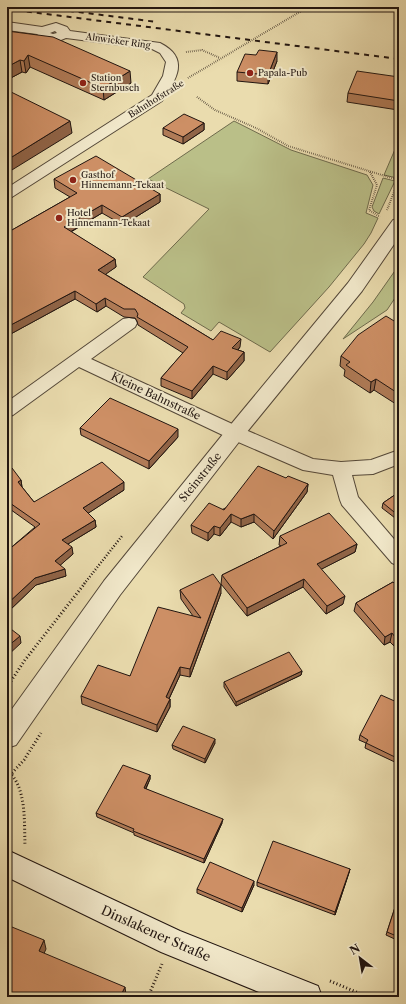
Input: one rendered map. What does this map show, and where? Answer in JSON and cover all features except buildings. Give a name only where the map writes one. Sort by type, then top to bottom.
[{"type":"street","name":"Alnwicker Ring","points":[[7,26],[44,30],[56,27],[63,30],[64,34],[150,44],[164,50],[170,56],[173,67],[157,98]]},
{"type":"street","name":"Bahnhofstraße","points":[[7,194],[157,98]]},
{"type":"street","name":"Steinstraße","points":[[8,738],[112,588],[235,433],[355,287],[391,222]]},
{"type":"street","points":[[7,411],[129,323]]},
{"type":"street","name":"Kleine Bahnstraße","points":[[78,360],[235,433],[310,465],[341,469],[373,468],[399,457]]},
{"type":"street","points":[[341,469],[350,500],[399,558]]},
{"type":"street","name":"Dinslakener Straße","points":[[16,855],[171,942],[317,988]]},
{"type":"path","name":"Bahnhofstraße","points":[[157,98],[220,58],[308,7]]},
{"type":"path","points":[[202,50],[220,58]]},
{"type":"path","points":[[197,97],[215,110],[256,128],[282,143],[399,180]]},
{"type":"path","points":[[370,172],[377,185],[369,210],[391,222]]},
{"type":"path","points":[[12,773],[24,760],[44,729]]},
{"type":"path","points":[[7,770],[12,773],[18,784],[24,811],[16,855]]},
{"type":"path","points":[[148,997],[171,942]]},
{"type":"path","points":[[317,988],[368,997]]},
{"type":"green space","points":[[234,121],[291,150],[367,175],[373,185],[366,213],[378,218],[371,233],[364,244],[329,287],[270,352],[219,322],[211,331],[181,313],[185,308],[184,304],[143,277],[209,209],[148,179]]},
{"type":"green space","points":[[399,140],[399,173],[397,178],[384,175]]},
{"type":"green space","points":[[383,178],[395,181],[379,214],[374,211],[372,207]]},
{"type":"green space","points":[[399,265],[399,292],[387,310],[343,339],[373,302]]},
{"type":"railway","points":[[39,7],[157,22]]},
{"type":"railway","points":[[7,9],[399,59]]},
{"type":"place","name":"Papala-Pub","points":[[250,73]]},
{"type":"place","name":"Station Sternbusch","points":[[83,83]]},
{"type":"place","name":"Gasthof Hinnemann-Tekaat","points":[[73,180]]},
{"type":"place","name":"Hotel Hinnemann-Tekaat","points":[[59,218]]}]
